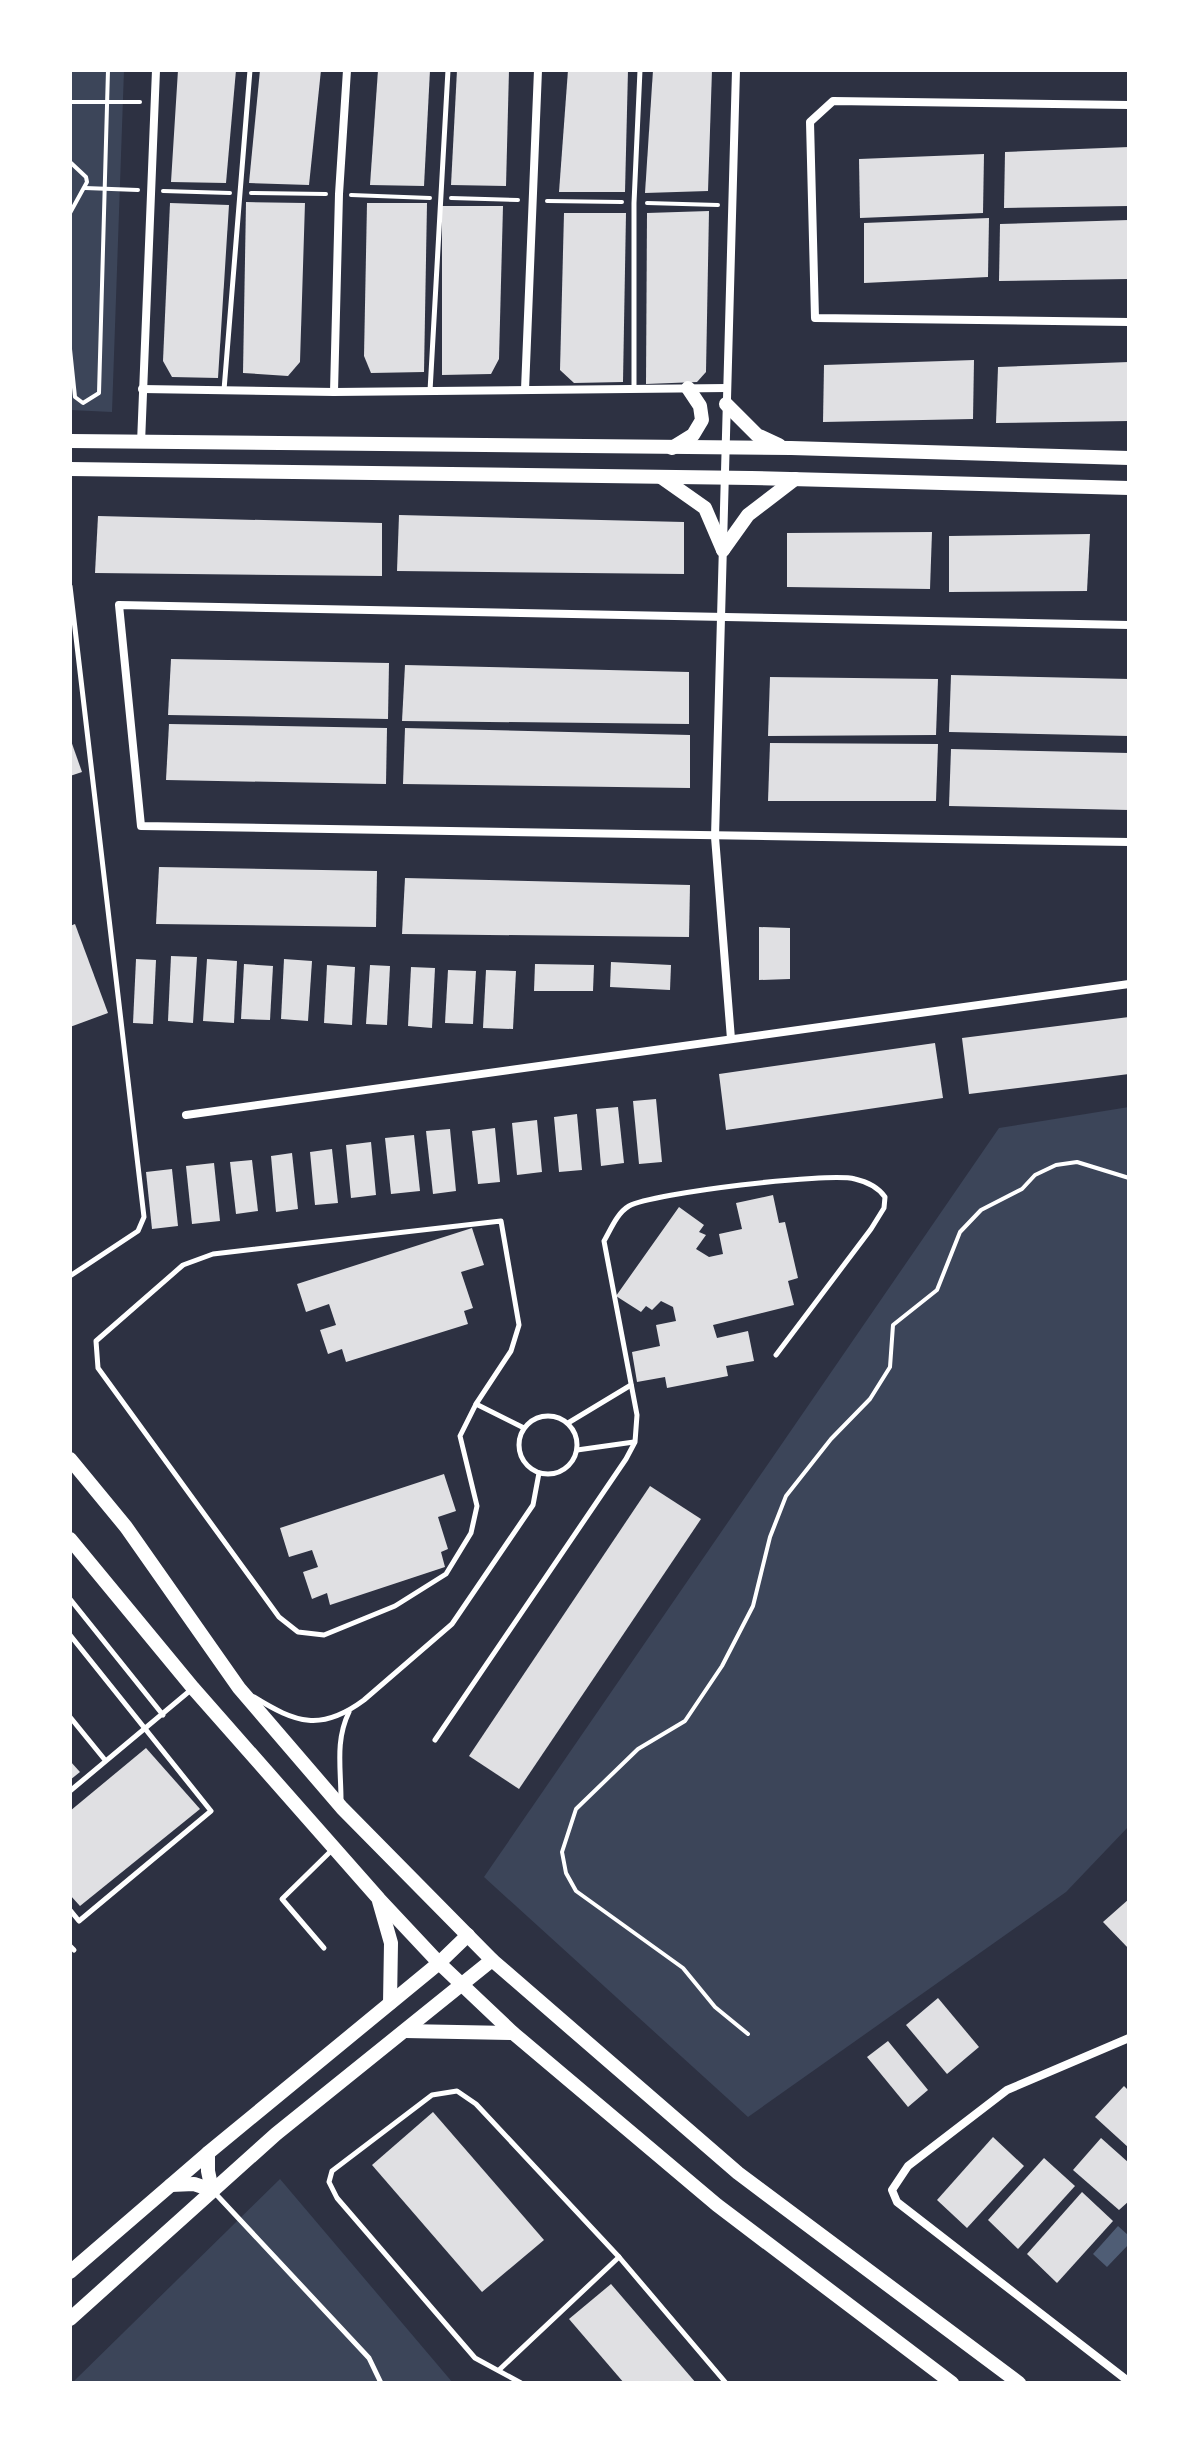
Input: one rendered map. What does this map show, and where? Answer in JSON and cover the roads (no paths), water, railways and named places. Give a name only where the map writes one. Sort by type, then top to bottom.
[{"type":"main road","points":[[672,448],[693,435],[702,420],[700,406],[688,388]]},
{"type":"main road","points":[[726,404],[757,435],[791,448]]},
{"type":"main road","points":[[70,441],[791,448],[1129,458]]},
{"type":"main road","points":[[70,469],[724,477],[1129,488]]},
{"type":"main road","points":[[660,476],[705,508],[723,550]]},
{"type":"main road","points":[[723,550],[748,515],[795,479]]},
{"type":"main road","points":[[70,1459],[126,1527],[239,1688],[342,1808],[492,1960],[738,2173],[1019,2383]]},
{"type":"main road","points":[[70,1539],[193,1688],[439,1963],[513,2033],[717,2205],[952,2383]]},
{"type":"main road","points":[[379,1899],[391,1943],[390,2003]]},
{"type":"main road","points":[[70,2272],[208,2153],[439,1963],[468,1935]]},
{"type":"main road","points":[[70,2319],[276,2134],[492,1960]]},
{"type":"main road","points":[[405,2031],[513,2033]]},
{"type":"main road","points":[[208,2153],[212,2190]]},
{"type":"main road","points":[[171,2185],[194,2184],[212,2190]]},
{"type":"street","points":[[141,443],[156,70]]},
{"type":"street","points":[[334,392],[339,194],[347,70]]},
{"type":"street","points":[[525,390],[538,70]]},
{"type":"street","points":[[731,1039],[715,837],[736,70]]},
{"type":"street","points":[[1129,105],[833,101],[810,122],[815,318],[1129,322]]},
{"type":"street","points":[[142,389],[334,392],[727,388]]},
{"type":"street","points":[[1129,625],[119,605],[141,826],[1129,842]]},
{"type":"street","points":[[186,1115],[1129,984]]},
{"type":"street","points":[[1128,2382],[897,2202],[892,2190],[908,2166],[1007,2090],[1129,2038]]},
{"type":"lane","points":[[224,390],[250,70]]},
{"type":"lane","points":[[430,391],[448,70]]},
{"type":"lane","points":[[634,389],[634,203],[640,70]]},
{"type":"lane","points":[[70,586],[144,1217],[138,1231],[70,1276]]},
{"type":"lane","points":[[435,1740],[635,1442],[637,1415],[604,1241],[616,1219],[630,1206],[678,1194],[808,1177],[853,1178],[879,1188],[885,1197],[884,1208],[878,1218],[776,1355]]},
{"type":"lane","points":[[501,1221],[519,1325],[511,1351],[476,1404],[460,1436],[477,1506],[471,1533],[446,1574],[395,1606],[324,1635],[298,1632],[279,1617],[98,1368],[96,1341],[183,1265],[213,1254],[501,1221]]},
{"type":"lane","points":[[568,1423],[631,1385]]},
{"type":"lane","points":[[476,1404],[524,1428]]},
{"type":"lane","points":[[540,1417],[560,1418],[568,1423],[577,1440],[577,1450],[568,1467],[549,1474],[531,1469],[520,1454],[524,1428],[540,1417]]},
{"type":"lane","points":[[577,1450],[635,1442]]},
{"type":"lane","points":[[239,1688],[285,1716],[329,1720],[350,1711],[452,1624],[533,1505],[539,1473]]},
{"type":"lane","points":[[70,1599],[163,1715]]},
{"type":"lane","points":[[70,1635],[211,1811],[79,1921],[70,1910]]},
{"type":"lane","points":[[70,1791],[193,1688]]},
{"type":"lane","points":[[342,1808],[338,1745],[350,1711]]},
{"type":"lane","points":[[70,1717],[105,1760]]},
{"type":"lane","points":[[324,1948],[282,1899],[334,1848]]},
{"type":"lane","points":[[521,2383],[475,2358],[337,2198],[329,2182],[332,2171],[432,2095],[457,2091],[476,2104],[619,2257],[726,2383]]},
{"type":"lane","points":[[212,2190],[369,2358],[381,2383]]},
{"type":"lane","points":[[499,2370],[619,2257]]}]
